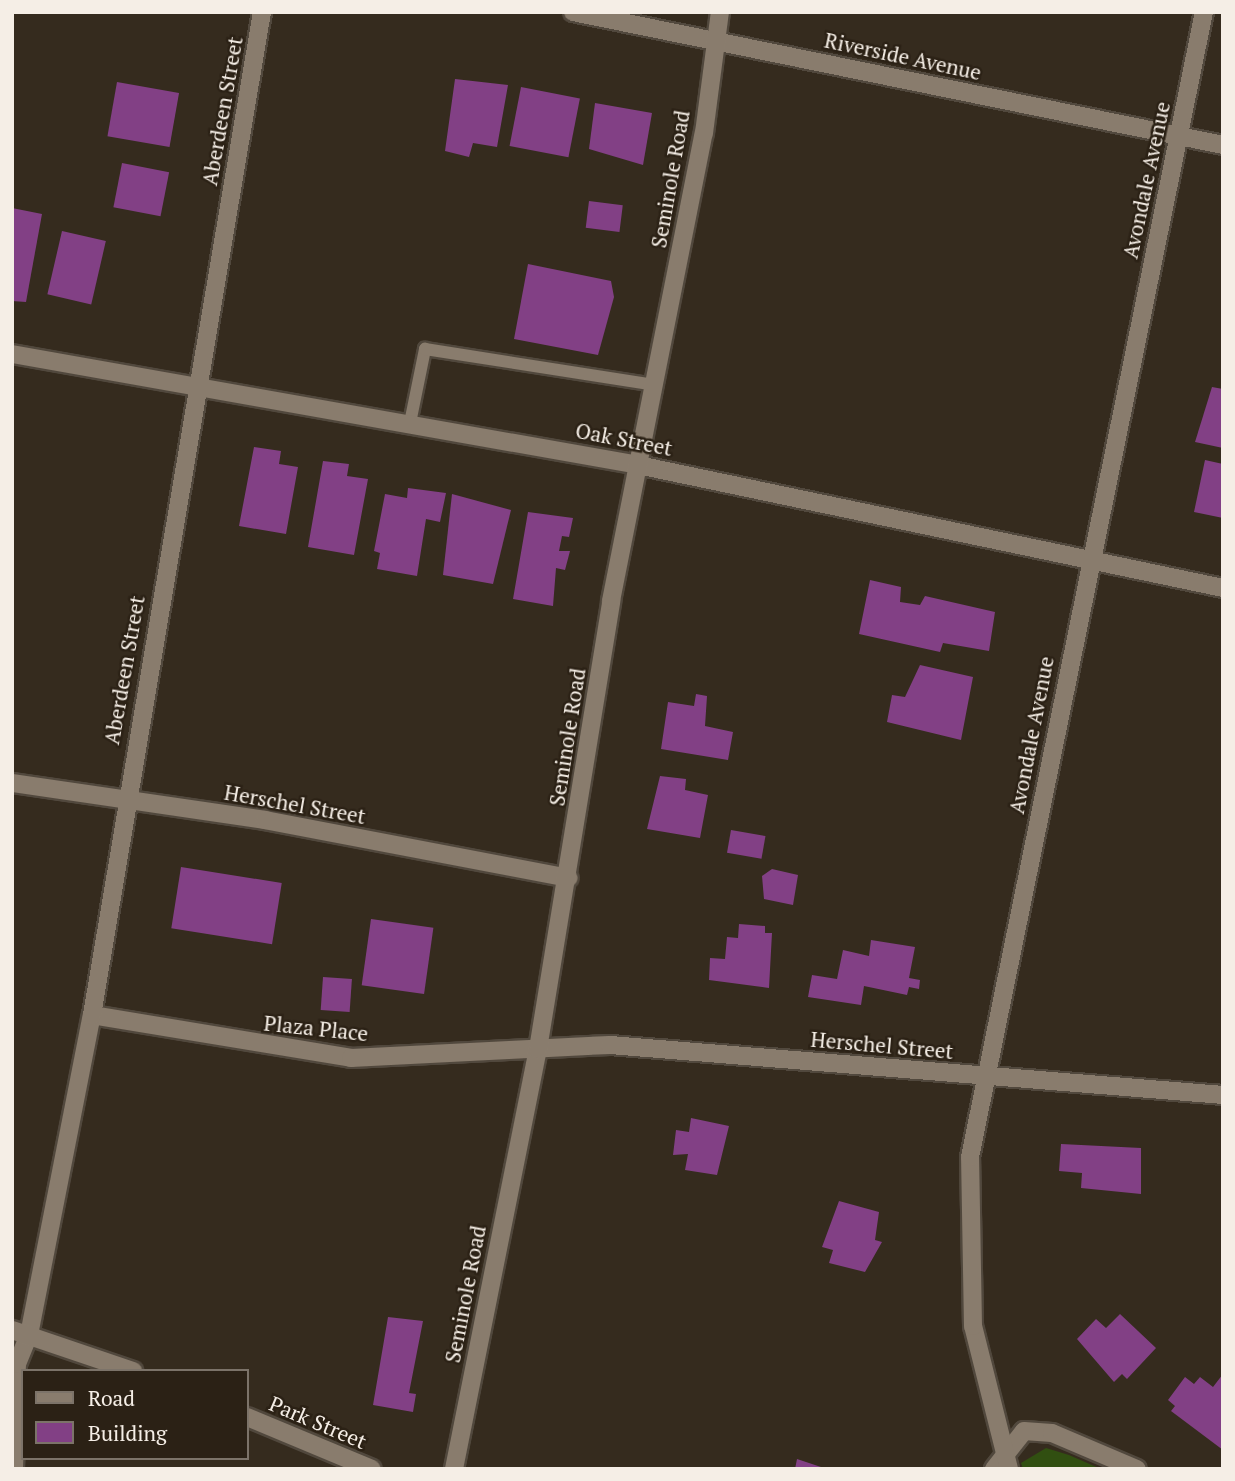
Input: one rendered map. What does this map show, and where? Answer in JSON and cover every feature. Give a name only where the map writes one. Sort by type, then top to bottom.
[{"type":"street","name":"Aberdeen Street","points":[[14,1469],[20,1332],[92,1015],[124,802],[262,12]]},
{"type":"street","name":"Riverside Avenue","points":[[573,12],[1223,145]]},
{"type":"street","name":"Seminole Road","points":[[454,1469],[537,1049],[638,465],[704,133],[720,12]]},
{"type":"street","name":"Avondale Avenue","points":[[1009,1469],[973,1326],[968,1280],[971,1157],[1203,12]]},
{"type":"street","name":"Oak Street","points":[[12,354],[638,465],[1223,588]]},
{"type":"street","name":"Herschel Street","points":[[12,783],[124,802],[265,820],[568,878]]},
{"type":"street","name":"Plaza Place","points":[[92,1015],[351,1058],[537,1049]]},
{"type":"street","name":"Herschel Street","points":[[537,1049],[610,1045],[1223,1095]]},
{"type":"street","points":[[20,1332],[127,1369]]},
{"type":"street","name":"Park Street","points":[[248,1417],[372,1469]]},
{"type":"street","points":[[994,1469],[1005,1448],[1024,1431],[1052,1433],[1137,1469]]},
{"type":"lane","points":[[410,423],[425,349],[654,385]]},
{"type":"green space","points":[[1046,1448],[1101,1469],[1023,1469],[1021,1463]]},
{"type":"building","points":[[455,79],[508,85],[497,147],[473,143],[469,157],[445,151]]},
{"type":"building","points":[[117,82],[179,93],[169,147],[107,136]]},
{"type":"building","points":[[521,87],[580,98],[568,157],[510,146]]},
{"type":"building","points":[[595,103],[652,113],[643,165],[589,149]]},
{"type":"building","points":[[122,163],[169,172],[161,216],[113,207]]},
{"type":"building","points":[[589,201],[623,205],[619,232],[586,228]]},
{"type":"building","points":[[12,208],[42,214],[26,302],[12,301]]},
{"type":"building","points":[[62,231],[106,241],[91,304],[47,294]]},
{"type":"building","points":[[528,264],[611,281],[614,297],[598,355],[514,339]]},
{"type":"building","points":[[1212,387],[1223,389],[1223,448],[1195,442]]},
{"type":"building","points":[[254,447],[281,451],[279,464],[298,467],[286,534],[239,526]]},
{"type":"building","points":[[1205,460],[1223,464],[1223,518],[1194,512]]},
{"type":"building","points":[[323,461],[349,464],[347,476],[368,479],[354,555],[308,547]]},
{"type":"building","points":[[408,488],[446,493],[440,522],[426,519],[417,576],[377,569],[380,553],[374,551],[385,494],[407,498]]},
{"type":"building","points":[[452,494],[511,510],[493,584],[443,575]]},
{"type":"building","points":[[528,512],[573,518],[569,537],[562,536],[559,551],[570,551],[565,570],[556,568],[553,606],[513,599]]},
{"type":"building","points":[[870,580],[901,587],[900,602],[920,605],[925,596],[995,612],[989,651],[943,643],[940,652],[859,634]]},
{"type":"building","points":[[920,665],[973,677],[961,740],[887,722],[892,695],[905,697]]},
{"type":"building","points":[[696,694],[707,696],[705,726],[733,732],[728,760],[661,749],[668,702],[694,706]]},
{"type":"building","points":[[660,776],[686,779],[685,790],[708,795],[700,838],[647,829]]},
{"type":"building","points":[[731,830],[765,836],[761,859],[727,853]]},
{"type":"building","points":[[181,867],[282,883],[272,944],[171,928]]},
{"type":"building","points":[[772,869],[798,875],[793,905],[764,899],[762,876]]},
{"type":"building","points":[[371,919],[433,928],[424,994],[362,985]]},
{"type":"building","points":[[739,924],[765,926],[765,933],[772,933],[769,988],[709,980],[710,958],[725,959],[727,937],[738,938]]},
{"type":"building","points":[[871,940],[915,947],[909,978],[920,980],[919,989],[909,987],[907,995],[864,986],[861,1005],[808,997],[812,975],[837,979],[843,950],[869,956]]},
{"type":"building","points":[[323,977],[352,979],[350,1012],[321,1010]]},
{"type":"building","points":[[691,1118],[729,1126],[717,1175],[685,1170],[688,1154],[673,1155],[676,1130],[689,1132]]},
{"type":"building","points":[[1061,1144],[1141,1148],[1141,1194],[1081,1188],[1082,1173],[1059,1171]]},
{"type":"building","points":[[839,1201],[879,1212],[875,1240],[882,1242],[865,1272],[829,1263],[833,1250],[822,1247]]},
{"type":"building","points":[[1120,1314],[1156,1348],[1127,1379],[1122,1374],[1114,1382],[1077,1339],[1096,1319],[1106,1328]]},
{"type":"building","points":[[388,1317],[423,1321],[409,1393],[416,1394],[413,1412],[373,1405]]},
{"type":"building","points":[[1223,1374],[1223,1450],[1171,1411],[1175,1406],[1168,1400],[1185,1377],[1194,1384],[1200,1377],[1213,1387]]},
{"type":"building","points":[[797,1459],[821,1467],[838,1469],[795,1469]]}]
